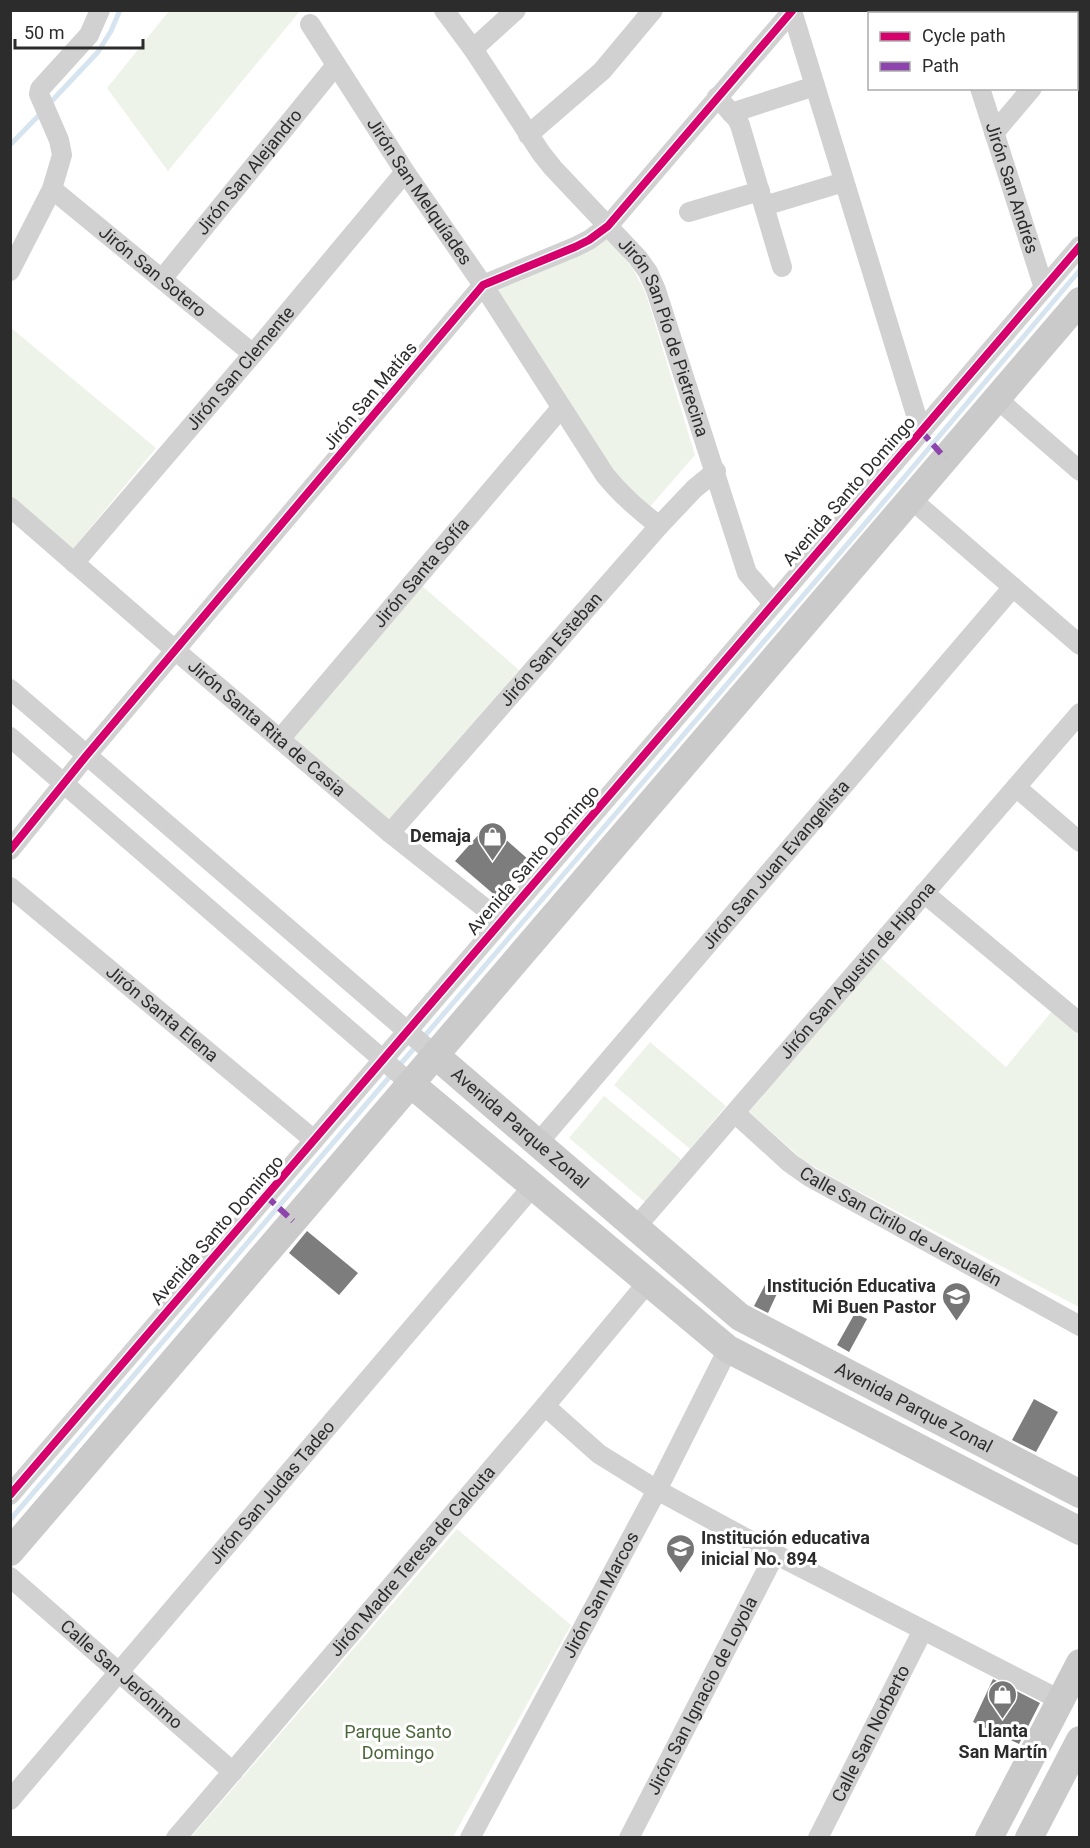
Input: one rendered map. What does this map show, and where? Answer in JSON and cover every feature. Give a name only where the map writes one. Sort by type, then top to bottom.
[{"type":"main road","points":[[10,1552],[1080,301]]},
{"type":"main road","name":"Avenida Parque Zonal","points":[[435,1055],[740,1317],[1080,1494]]},
{"type":"main road","name":"Avenida Parque Zonal","points":[[411,1084],[728,1349],[1080,1531]]},
{"type":"main road","points":[[989,1838],[1060,1700],[1078,1671]]},
{"type":"main road","points":[[1029,1838],[1080,1740]]},
{"type":"street","points":[[10,270],[52,189],[62,155],[59,140],[39,94],[40,89],[89,35],[100,10]]},
{"type":"street","name":"Jirón San Pío de Pietrecina","points":[[444,10],[473,49],[528,135],[553,168],[638,258],[648,272],[716,471],[747,573],[773,603]]},
{"type":"street","points":[[473,49],[516,10]]},
{"type":"street","points":[[528,135],[602,71],[653,10]]},
{"type":"street","points":[[792,11],[921,431]]},
{"type":"street","name":"Jirón San Matías","points":[[10,850],[86,756],[483,285],[575,247],[608,226],[792,11]]},
{"type":"street","name":"Jirón San Melquíades","points":[[310,24],[611,483],[659,526]]},
{"type":"street","name":"Jirón San Alejandro","points":[[162,279],[336,65]]},
{"type":"street","points":[[732,113],[815,86]]},
{"type":"street","name":"Jirón San Andrés","points":[[981,90],[1044,288]]},
{"type":"street","points":[[994,133],[1030,90]]},
{"type":"street","points":[[717,97],[740,125],[782,267]]},
{"type":"street","name":"Jirón San Clemente","points":[[74,563],[405,172]]},
{"type":"street","points":[[688,212],[844,182]]},
{"type":"street","name":"Jirón San Sotero","points":[[52,189],[253,354]]},
{"type":"street","name":"Avenida Santo Domingo","points":[[10,1495],[1080,246]]},
{"type":"street","points":[[996,398],[1080,471]]},
{"type":"street","name":"Jirón Santa Sofía","points":[[279,739],[561,408]]},
{"type":"street","name":"Jirón San Esteban","points":[[390,833],[659,526],[694,489],[716,471]]},
{"type":"street","points":[[911,499],[1080,645]]},
{"type":"street","name":"Jirón Santa Rita de Casia","points":[[10,507],[390,833],[501,921]]},
{"type":"street","name":"Jirón San Juan Evangelista","points":[[538,1143],[1013,587]]},
{"type":"street","name":"Avenida Parque Zonal","points":[[10,689],[435,1055]]},
{"type":"street","name":"Jirón San Agustín de Hipona","points":[[636,1227],[1080,713]]},
{"type":"street","name":"Avenida Parque Zonal","points":[[10,737],[411,1084]]},
{"type":"street","points":[[1016,787],[1080,842]]},
{"type":"street","name":"Jirón Santa Elena","points":[[10,887],[314,1140]]},
{"type":"street","points":[[924,893],[1080,1023]]},
{"type":"street","name":"Calle San Cirilo de Jersualén","points":[[735,1113],[790,1163],[810,1177],[1080,1326]]},
{"type":"street","name":"Jirón San Judas Tadeo","points":[[10,1800],[532,1186]]},
{"type":"street","name":"Jirón Madre Teresa de Calcuta","points":[[176,1838],[648,1282]]},
{"type":"street","name":"Jirón San Marcos","points":[[474,1833],[657,1490],[728,1349]]},
{"type":"street","points":[[545,1406],[599,1454],[657,1490],[775,1554],[1060,1700]]},
{"type":"street","name":"Jirón San Ignacio de Loyola","points":[[630,1838],[775,1554]]},
{"type":"street","name":"Calle San Jerónimo","points":[[10,1577],[233,1772]]},
{"type":"street","name":"Calle San Norberto","points":[[818,1838],[923,1630]]},
{"type":"green space","points":[[169,11],[300,11],[168,171],[107,88]]},
{"type":"green space","points":[[607,239],[632,267],[646,294],[695,455],[648,509],[617,479],[491,290],[577,256]]},
{"type":"green space","points":[[10,327],[156,448],[73,549],[11,496]]},
{"type":"green space","points":[[421,585],[519,670],[388,820],[290,736]]},
{"type":"green space","points":[[881,958],[1006,1067],[1053,1010],[1079,1032],[1079,1307],[803,1160],[749,1112]]},
{"type":"green space","points":[[650,1042],[726,1106],[690,1149],[614,1085]]},
{"type":"green space","points":[[604,1096],[681,1159],[645,1202],[569,1138]]},
{"type":"green space","name":"Parque Santo Domingo","points":[[457,1529],[571,1625],[453,1837],[191,1837]]},
{"type":"building","name":"Demaja","points":[[488,824],[529,860],[497,897],[455,861]]},
{"type":"building","points":[[307,1231],[358,1273],[339,1295],[289,1253]]},
{"type":"building","points":[[767,1281],[780,1287],[768,1313],[754,1306]]},
{"type":"building","points":[[855,1313],[867,1319],[849,1352],[837,1345]]},
{"type":"building","points":[[1034,1399],[1058,1412],[1036,1452],[1012,1440]]},
{"type":"building","name":"Llanta San Martín","points":[[993,1679],[1040,1703],[1019,1744],[973,1722]]},
{"type":"waterway","points":[[49,104],[98,52],[120,10]]},
{"type":"waterway","points":[[10,145],[43,111]]},
{"type":"waterway","points":[[398,1067],[1080,270]]},
{"type":"waterway","points":[[10,1520],[392,1074]]},
{"type":"marked path","points":[[921,431],[945,458]]},
{"type":"marked path","points":[[266,1196],[293,1221]]},
{"type":"cycle path","points":[[10,850],[86,756],[483,285],[575,247],[608,226],[792,11]]},
{"type":"cycle path","points":[[10,1495],[1080,246]]},
{"type":"place","name":"Demaja","points":[[492,862]]},
{"type":"place","name":"Institución Educativa Mi Buen Pastor","points":[[957,1322]]},
{"type":"place","name":"Institución educativa inicial No. 894","points":[[680,1574]]},
{"type":"place","name":"Llanta San Martín","points":[[1003,1720]]}]
